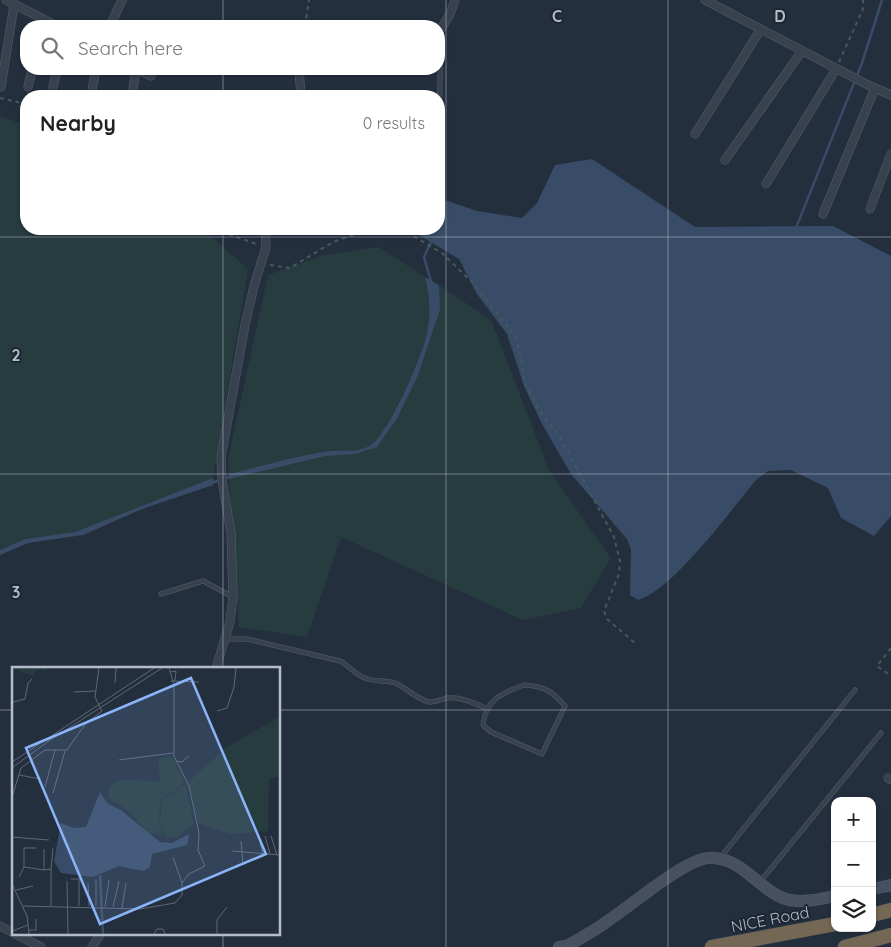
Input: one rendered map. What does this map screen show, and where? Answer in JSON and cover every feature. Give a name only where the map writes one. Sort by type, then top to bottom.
[{"type":"highway","points":[[876,914],[891,910]]},
{"type":"highway","name":"NICE Road","points":[[712,947],[831,925]]},
{"type":"highway","points":[[845,947],[891,936]]},
{"type":"street","points":[[6,0],[39,20]]},
{"type":"street","points":[[113,20],[122,0]]},
{"type":"street","points":[[445,22],[455,0]]},
{"type":"street","points":[[705,0],[861,82],[891,95]]},
{"type":"street","points":[[1,87],[14,5]]},
{"type":"street","points":[[695,134],[761,29]]},
{"type":"street","points":[[725,160],[802,50]]},
{"type":"street","points":[[766,184],[836,69]]},
{"type":"street","points":[[28,87],[31,75]]},
{"type":"street","points":[[53,87],[55,75]]},
{"type":"street","points":[[92,90],[95,75]]},
{"type":"street","points":[[133,90],[136,75]]},
{"type":"street","points":[[299,75],[300,90]]},
{"type":"street","points":[[823,214],[875,88]]},
{"type":"street","points":[[870,209],[891,154]]},
{"type":"street","points":[[216,667],[230,622],[233,597],[231,533],[222,480],[221,457],[254,284],[266,247],[265,235]]},
{"type":"street","points":[[559,947],[567,946],[609,921],[678,871],[694,862],[709,858],[738,866],[776,894],[788,900],[806,901],[831,897]]},
{"type":"street","points":[[876,888],[891,885]]},
{"type":"street","points":[[0,926],[12,932]]},
{"type":"street","points":[[16,934],[41,947]]},
{"type":"street","points":[[92,947],[99,934]]},
{"type":"lane","points":[[439,90],[440,75]]},
{"type":"lane","points":[[161,594],[203,581],[233,597]]},
{"type":"lane","points":[[226,638],[247,639],[340,661],[349,665],[359,676],[369,680],[395,683],[422,700],[431,702],[458,698],[488,709]]},
{"type":"lane","points":[[524,686],[536,686],[554,693],[565,706],[542,754],[491,732],[483,725],[484,714],[488,709],[494,700],[504,692],[524,686]]},
{"type":"lane","points":[[718,860],[855,690]]},
{"type":"lane","points":[[760,882],[881,733]]},
{"type":"path","points":[[307,20],[309,0]]},
{"type":"path","points":[[836,69],[863,9],[863,0]]},
{"type":"path","points":[[0,98],[20,103]]},
{"type":"path","points":[[231,235],[266,247]]},
{"type":"path","points":[[268,264],[290,268],[333,242],[353,235]]},
{"type":"path","points":[[411,235],[442,253],[474,284],[515,336],[526,383],[540,411],[560,437],[614,537],[620,561],[619,574],[604,611],[607,619],[636,644]]},
{"type":"path","points":[[891,648],[877,666],[891,676]]},
{"type":"green space","points":[[0,116],[20,123],[20,235],[210,235],[248,269],[213,478],[75,532],[25,539],[0,550]]},
{"type":"green space","points":[[379,247],[425,277],[429,307],[428,330],[423,348],[411,378],[386,427],[371,445],[365,448],[310,454],[229,474],[228,459],[268,275],[324,255]]},
{"type":"green space","points":[[439,285],[491,320],[550,472],[611,558],[581,608],[523,620],[341,537],[307,637],[239,627],[229,479],[326,456],[356,454],[370,450],[398,417],[418,375],[440,310]]},
{"type":"water","points":[[592,159],[695,227],[833,226],[891,256],[891,516],[874,536],[841,518],[828,488],[791,470],[768,471],[756,480],[701,548],[668,581],[652,593],[638,600],[630,595],[631,549],[627,539],[571,474],[542,424],[524,386],[507,334],[477,294],[459,259],[419,235],[445,235],[445,200],[477,211],[522,218],[537,203],[555,165]]},
{"type":"water","points":[[425,277],[439,285],[440,310],[418,375],[398,417],[377,447],[356,454],[326,456],[229,479],[229,474],[299,457],[328,451],[347,451],[365,448],[378,438],[395,412],[423,348],[429,322],[428,292]]},
{"type":"water","points":[[213,478],[213,485],[142,509],[83,535],[28,543],[0,555],[0,550],[25,539],[75,532]]},
{"type":"waterway","points":[[796,228],[862,63],[882,0]]},
{"type":"waterway","points":[[431,281],[424,257],[432,240]]},
{"type":"waterway","points":[[211,483],[232,476]]}]
